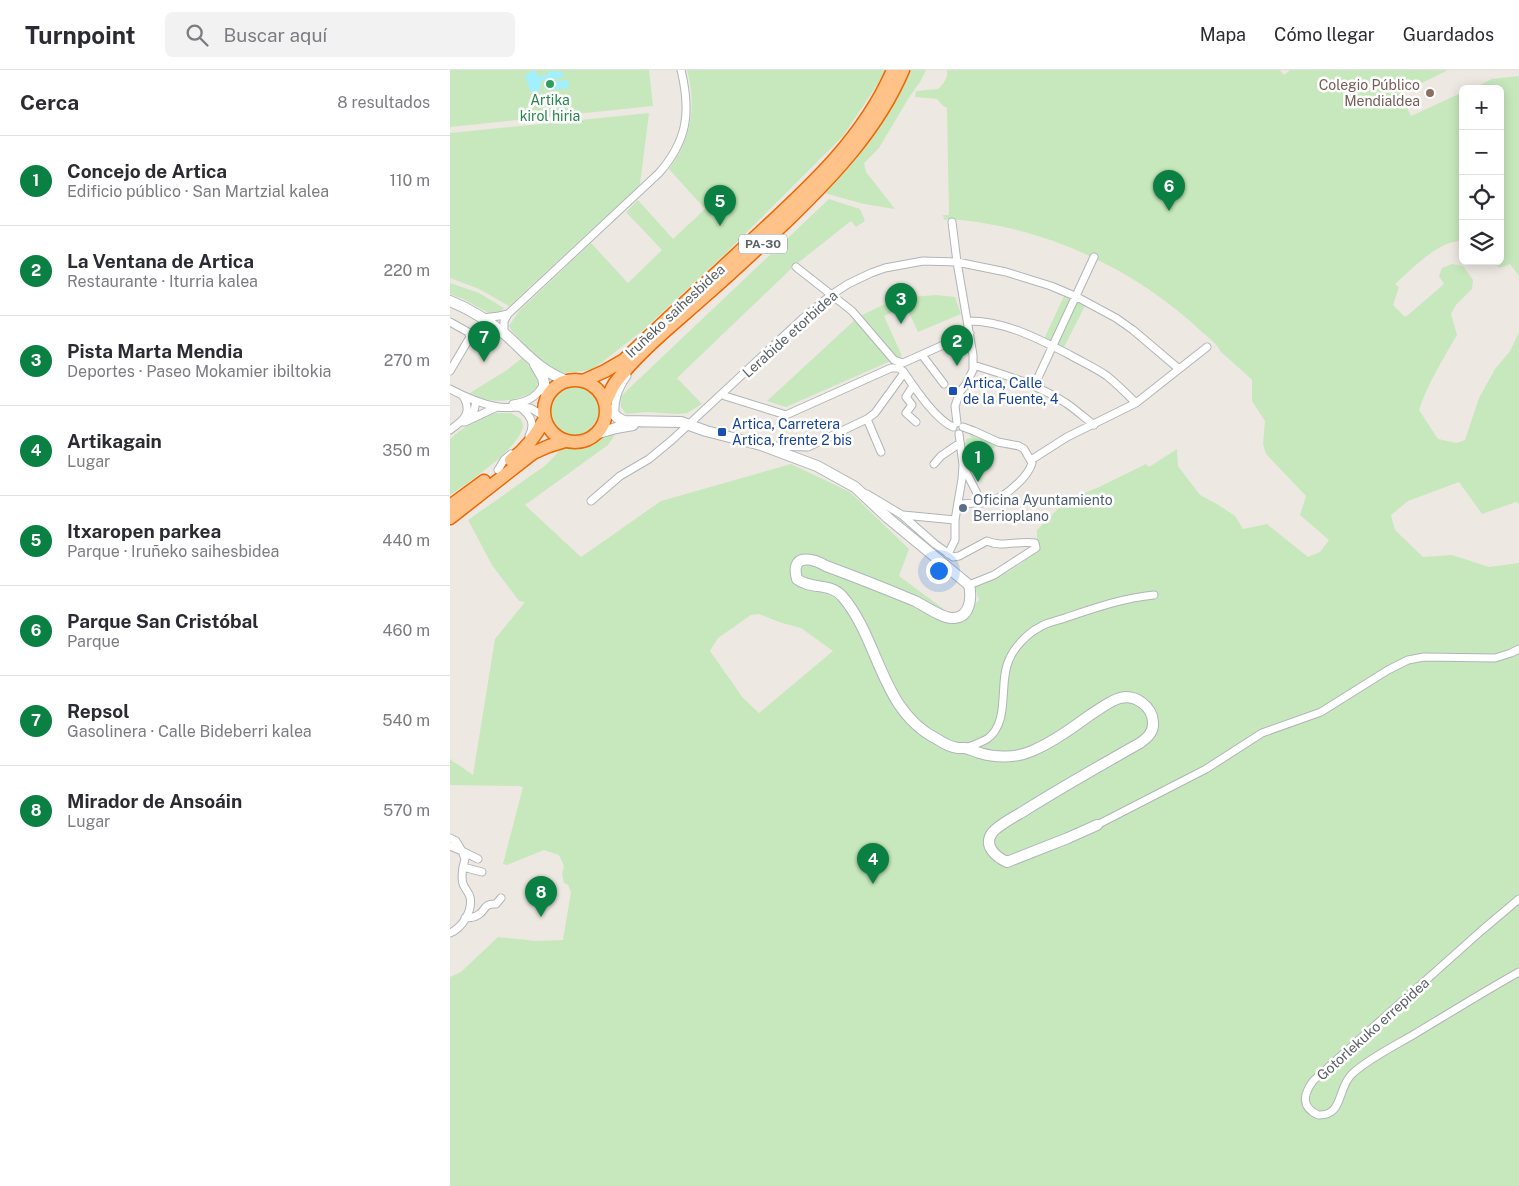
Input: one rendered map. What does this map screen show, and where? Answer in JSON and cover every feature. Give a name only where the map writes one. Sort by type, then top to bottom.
[{"type":"highway","name":"Iruñeko saihesbidea","points":[[582,381],[624,360],[812,184],[847,145],[871,112],[893,70]]},
{"type":"highway","name":"Iruñeko saihesbidea","points":[[609,408],[614,385],[637,360],[666,331],[742,265],[819,190],[854,151],[879,117],[903,70]]},
{"type":"highway","name":"PA-30","points":[[567,381],[582,381]]},
{"type":"highway","points":[[565,441],[549,430],[544,418],[544,407],[547,397],[552,390],[559,384],[567,381]]},
{"type":"highway","points":[[582,381],[600,393],[609,408]]},
{"type":"highway","name":"PA-30","points":[[595,434],[604,422],[609,408]]},
{"type":"highway","points":[[450,506],[520,454],[536,436],[544,418]]},
{"type":"highway","points":[[450,518],[534,453],[565,441],[589,439],[595,434]]},
{"type":"street","points":[[504,334],[504,321],[508,314],[647,184],[671,159],[679,143],[686,116],[686,89],[681,70]]},
{"type":"street","points":[[948,554],[954,540],[963,465],[955,406],[974,365],[968,321],[956,262],[952,222]]},
{"type":"street","points":[[1036,387],[1038,385],[1035,384],[1094,257]]},
{"type":"street","name":"Lerabide etorbidea","points":[[591,501],[620,476],[649,459],[672,440],[802,319],[831,295],[855,280],[885,268],[923,261],[956,262],[1006,272],[1051,286],[1077,297],[1116,318],[1179,369]]},
{"type":"street","points":[[796,267],[852,311],[894,360],[903,363],[970,333]]},
{"type":"street","points":[[450,301],[482,318],[504,334],[535,363],[567,381]]},
{"type":"street","points":[[482,318],[508,314]]},
{"type":"street","points":[[968,321],[1000,324],[1053,346],[1107,377],[1136,403]]},
{"type":"street","points":[[450,322],[468,332],[470,337],[450,371]]},
{"type":"street","points":[[1031,460],[1067,437],[1136,403],[1207,347]]},
{"type":"street","points":[[922,355],[944,384]]},
{"type":"street","points":[[535,363],[544,383],[547,397]]},
{"type":"street","points":[[974,365],[1036,387],[1066,403],[1094,424]]},
{"type":"street","points":[[723,394],[786,414],[891,368],[898,368],[904,373],[926,404],[948,424],[974,431],[998,442],[1024,448],[1031,460],[1030,471],[1006,495],[992,502],[958,504]]},
{"type":"street","points":[[761,445],[808,447],[867,419],[875,413],[904,373]]},
{"type":"street","points":[[485,404],[502,405],[532,399],[538,394],[544,383]]},
{"type":"street","points":[[913,386],[906,397],[912,405],[906,413],[916,422]]},
{"type":"street","points":[[450,389],[485,404],[498,407],[531,408],[544,418]]},
{"type":"street","points":[[461,422],[467,412],[468,405],[463,395]]},
{"type":"street","points":[[470,419],[476,401]]},
{"type":"street","points":[[450,430],[461,422],[498,407]]},
{"type":"street","points":[[498,470],[504,460],[527,439],[532,428],[530,416],[520,407]]},
{"type":"street","points":[[609,408],[624,420],[672,421],[761,445],[817,466],[902,515],[953,558],[987,541],[993,544],[1036,543],[1036,548],[994,575],[969,585]]},
{"type":"street","points":[[867,419],[881,452]]},
{"type":"street","points":[[595,434],[654,421]]},
{"type":"street","points":[[934,464],[940,456],[960,443]]},
{"type":"street","points":[[963,465],[982,503]]},
{"type":"street","points":[[860,491],[888,518],[969,585],[971,601],[967,610],[962,615],[954,618],[945,617],[915,602],[810,559],[798,562],[796,568],[797,579],[804,584],[834,589],[840,594],[864,629],[885,681],[901,710],[934,738],[958,748],[1007,756],[1032,751],[1049,742],[1106,704],[1121,698],[1134,698],[1143,703],[1150,712],[1153,722],[1152,730],[1148,737],[1064,785],[992,833],[989,843],[992,851],[998,858],[1008,862],[1097,825],[1206,770],[1262,733],[1321,712],[1388,670],[1408,660],[1424,657],[1495,658],[1519,649]]},
{"type":"street","points":[[902,515],[955,520]]},
{"type":"street","points":[[965,748],[987,738],[993,732],[1001,714],[1006,666],[1023,640],[1040,626],[1103,605],[1154,595]]},
{"type":"street","points":[[450,838],[456,841],[465,859],[463,885],[470,897],[470,906],[466,918],[456,930],[450,933]]},
{"type":"street","points":[[450,846],[478,859]]},
{"type":"street","points":[[463,867],[482,872]]},
{"type":"street","points":[[466,918],[480,915],[486,907],[496,904],[501,898]]},
{"type":"street","name":"Gotorlekuko errepidea","points":[[1519,899],[1313,1082],[1306,1095],[1308,1108],[1318,1115],[1329,1114],[1340,1102],[1342,1090],[1351,1075],[1377,1057],[1519,972]]},
{"type":"green space","name":"Artika kirol hiria","points":[[450,70],[649,70],[653,106],[450,127]]},
{"type":"green space","points":[[687,70],[887,70],[843,136],[724,255],[642,331],[592,370],[564,373],[545,366],[509,326],[519,311],[591,243],[628,283],[662,250],[626,212],[638,200],[673,239],[705,209],[669,169],[677,158],[690,122],[692,96]]},
{"type":"green space","points":[[909,70],[926,70],[879,148],[864,163],[866,172],[895,209],[864,204],[824,193],[849,165],[883,120]]},
{"type":"green space","points":[[947,70],[1280,70],[1284,75],[1290,70],[1448,70],[1400,94],[1411,116],[1459,94],[1459,241],[1434,251],[1395,284],[1399,287],[1393,305],[1405,317],[1408,315],[1444,284],[1439,276],[1442,268],[1452,264],[1463,266],[1473,280],[1472,289],[1456,305],[1451,314],[1457,335],[1431,381],[1419,410],[1438,439],[1457,443],[1465,440],[1479,398],[1495,369],[1510,351],[1519,332],[1519,504],[1516,502],[1482,514],[1459,482],[1408,501],[1391,515],[1395,530],[1423,557],[1452,555],[1489,567],[1519,563],[1519,1186],[450,1186],[450,977],[461,972],[498,937],[536,941],[563,940],[571,892],[568,885],[564,883],[562,874],[564,866],[559,855],[544,850],[507,865],[503,864],[523,787],[450,785],[450,759],[473,775],[495,639],[525,602],[519,601],[492,565],[468,520],[546,465],[562,448],[585,448],[605,435],[617,432],[608,445],[525,505],[581,557],[661,501],[791,464],[850,492],[909,549],[899,576],[960,621],[979,600],[975,587],[1008,572],[1037,552],[1037,530],[1067,500],[1097,488],[1146,464],[1149,467],[1177,449],[1178,466],[1200,495],[1235,516],[1243,529],[1267,524],[1308,557],[1320,552],[1329,540],[1300,515],[1306,496],[1266,454],[1263,444],[1265,421],[1252,401],[1252,380],[1182,314],[1136,281],[1111,266],[1058,243],[1004,227],[944,220],[943,215],[949,215],[947,108],[937,99],[915,97],[916,91],[938,89],[947,76]],"holes":[[[759,614],[801,628],[833,651],[759,713],[743,698],[710,651],[718,638],[751,615]]]},
{"type":"green space","points":[[1519,76],[1519,276],[1510,264],[1500,268],[1495,265],[1504,265],[1504,85],[1479,85],[1492,79]]},
{"type":"green space","points":[[649,113],[640,185],[509,306],[479,289],[450,278],[450,133]]},
{"type":"green space","points":[[829,199],[860,209],[865,221],[856,227],[851,221],[794,266],[677,378],[702,404],[687,413],[647,412],[626,414],[621,407],[620,397]]},
{"type":"green space","points":[[450,283],[479,293],[504,308],[500,312],[489,313],[450,294]]},
{"type":"green space","points":[[1066,292],[1087,302],[1062,351],[1043,341]]},
{"type":"green space","points":[[936,295],[955,297],[961,314],[918,332],[906,306],[884,316],[902,356],[786,407],[767,401],[858,317],[883,305],[911,297]]},
{"type":"green space","points":[[522,358],[532,369],[538,383],[534,392],[502,401],[478,397],[470,393],[507,370]]},
{"type":"green space","points":[[574,386],[583,388],[594,397],[599,411],[597,420],[588,431],[574,436],[565,434],[554,425],[549,411],[551,402],[560,391]]},
{"type":"green space","points":[[496,413],[511,413],[521,419],[523,426],[520,435],[492,464],[450,495],[450,439],[471,423]]},
{"type":"green space","points":[[970,434],[997,446],[966,464],[962,442],[966,442],[966,439],[971,438]]},
{"type":"water","points":[[534,70],[540,78],[543,78],[541,75],[544,74],[546,78],[548,77],[547,72],[559,71],[564,74],[561,78],[548,80],[548,82],[568,80],[569,88],[546,90],[544,80],[542,80],[539,91],[531,92],[525,76]]},
{"type":"place","name":"Artika kirol hiria","points":[[550,84]]},
{"type":"place","name":"Colegio Público Mendialdea","points":[[1430,93]]},
{"type":"place","name":"Parque San Cristóbal","points":[[1169,211]]},
{"type":"place","name":"Itxaropen parkea","points":[[720,226]]},
{"type":"place","name":"Pista Marta Mendia","points":[[901,324]]},
{"type":"place","name":"Repsol","points":[[484,362]]},
{"type":"place","name":"La Ventana de Artica","points":[[957,366]]},
{"type":"place","name":"Artica, Calle de la Fuente, 4","points":[[953,391]]},
{"type":"place","name":"Artica, Carretera Artica, frente 2 bis","points":[[722,432]]},
{"type":"place","name":"Concejo de Artica","points":[[978,482]]},
{"type":"place","name":"Oficina Ayuntamiento Berrioplano","points":[[963,508]]},
{"type":"place","name":"Artikagain","points":[[873,884]]},
{"type":"place","name":"Mirador de Ansoáin","points":[[541,917]]}]
